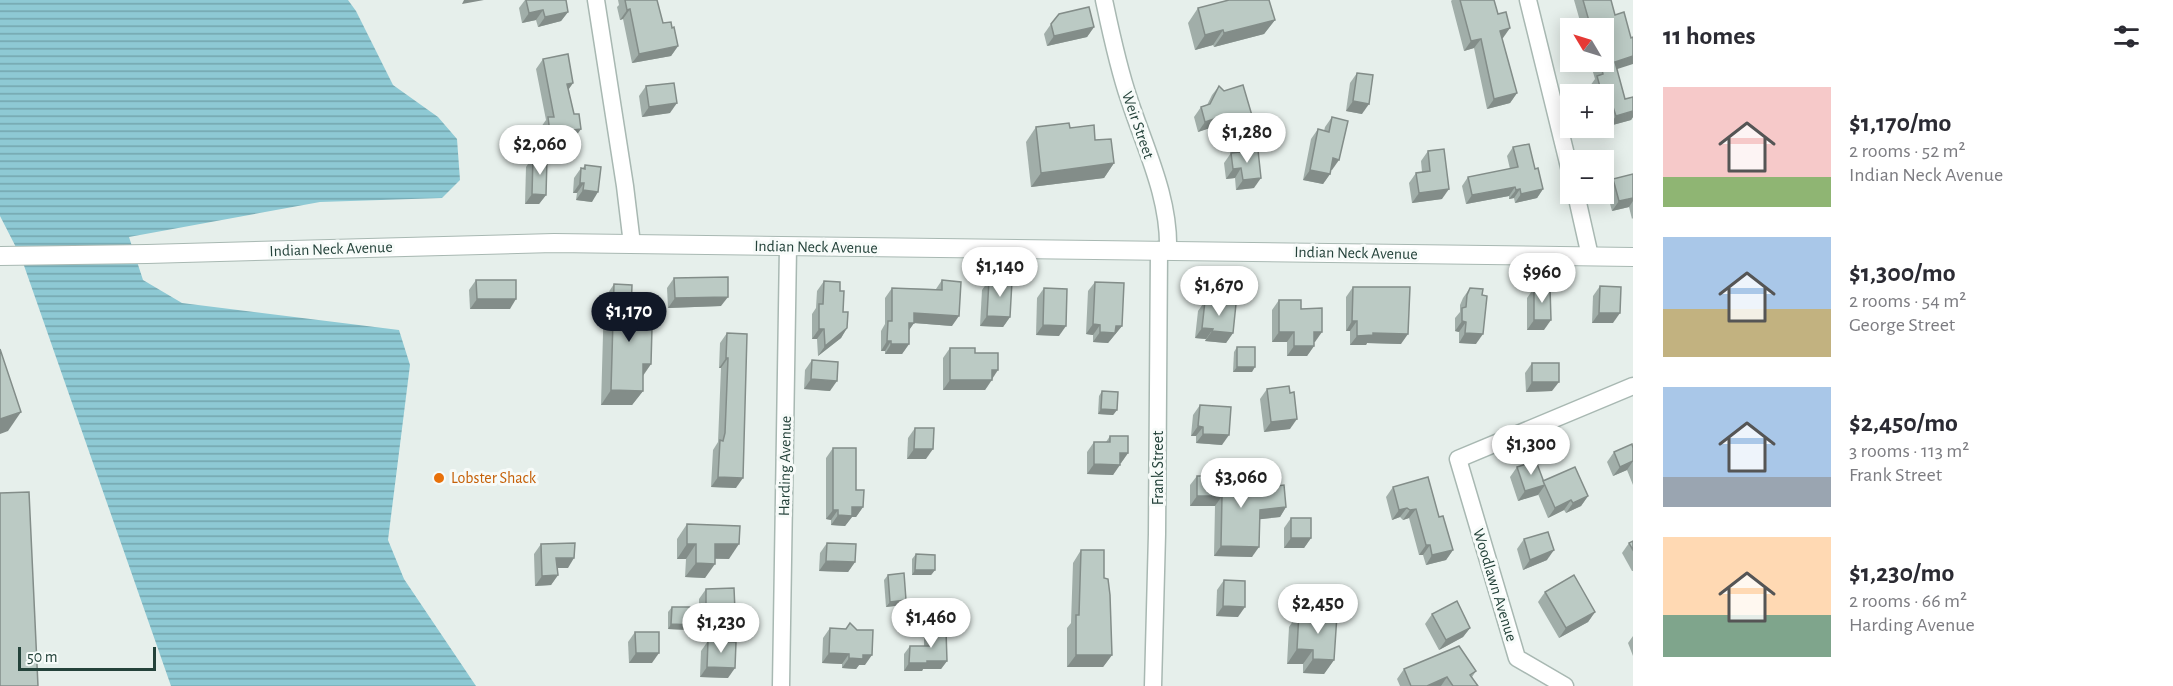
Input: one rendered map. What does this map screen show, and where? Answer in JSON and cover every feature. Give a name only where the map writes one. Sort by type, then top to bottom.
[{"type":"street","points":[[596,0],[632,244]]},
{"type":"street","name":"Weir Street","points":[[1104,0],[1128,97],[1167,215],[1169,231],[1164,250]]},
{"type":"street","points":[[1528,0],[1565,150]]},
{"type":"street","points":[[1578,204],[1590,256]]},
{"type":"street","name":"Indian Neck Avenue","points":[[0,256],[554,243],[1633,257]]},
{"type":"street","name":"Harding Avenue","points":[[781,686],[788,247]]},
{"type":"street","name":"Frank Street","points":[[1153,686],[1164,250]]},
{"type":"street","name":"Woodlawn Avenue","points":[[1565,686],[1517,658],[1458,459],[1633,386]]},
{"type":"water","points":[[0,0],[348,0],[356,11],[393,85],[438,117],[457,139],[460,180],[442,198],[320,202],[129,237],[143,280],[182,303],[399,330],[410,365],[388,540],[404,579],[476,686],[171,686],[21,257],[0,216]]},
{"type":"building","points":[[526,0],[566,0],[568,12],[545,17],[543,10],[529,13]]},
{"type":"building","points":[[625,0],[657,0],[663,23],[671,22],[672,28],[674,27],[678,46],[639,54],[630,9],[627,10]]},
{"type":"building","points":[[1229,0],[1269,0],[1275,20],[1224,33],[1223,30],[1205,35],[1198,8]]},
{"type":"building","points":[[1460,0],[1494,0],[1498,14],[1506,12],[1510,28],[1500,31],[1517,93],[1494,99],[1481,39],[1471,41]]},
{"type":"building","points":[[1583,0],[1611,0],[1615,15],[1624,12],[1631,38],[1633,37],[1633,56],[1615,62],[1625,99],[1633,97],[1633,111],[1616,116],[1614,84],[1599,84],[1597,76],[1603,74],[1602,72],[1614,72],[1614,18],[1588,18]]},
{"type":"building","points":[[1089,7],[1094,27],[1054,36],[1051,24],[1059,14]]},
{"type":"building","points":[[568,54],[573,83],[567,84],[574,114],[579,114],[581,129],[550,133],[548,117],[554,117],[543,59]]},
{"type":"building","points":[[1357,73],[1373,75],[1369,104],[1353,101]]},
{"type":"building","points":[[674,83],[677,103],[649,107],[646,86]]},
{"type":"building","points":[[1243,85],[1253,119],[1220,129],[1217,118],[1205,122],[1201,107],[1210,104],[1219,86],[1224,91]]},
{"type":"building","points":[[1332,117],[1348,121],[1339,160],[1333,158],[1330,174],[1310,170],[1318,129],[1329,132]]},
{"type":"building","points":[[1069,123],[1070,128],[1094,125],[1095,140],[1111,139],[1114,163],[1041,173],[1036,127]]},
{"type":"building","points":[[1529,144],[1543,189],[1521,194],[1520,189],[1516,190],[1515,187],[1472,195],[1468,177],[1518,167],[1513,147]]},
{"type":"building","points":[[1444,149],[1449,189],[1419,193],[1416,173],[1430,171],[1428,151]]},
{"type":"building","points":[[1258,150],[1261,178],[1243,180],[1241,168],[1233,169],[1231,153]]},
{"type":"building","points":[[533,157],[547,158],[546,195],[532,194]]},
{"type":"building","points":[[585,165],[601,167],[598,192],[583,190],[584,183],[580,183],[581,168],[585,169]]},
{"type":"building","points":[[1633,174],[1633,198],[1619,201],[1614,179]]},
{"type":"building","points":[[728,277],[728,297],[675,298],[674,278]]},
{"type":"building","points":[[476,280],[516,280],[516,299],[477,299]]},
{"type":"building","points":[[942,280],[961,282],[959,316],[914,313],[914,323],[909,323],[909,344],[891,344],[891,341],[887,341],[888,321],[892,321],[892,288],[942,290]]},
{"type":"building","points":[[989,280],[1012,281],[1010,317],[987,316]]},
{"type":"building","points":[[824,281],[840,282],[840,291],[844,291],[843,312],[848,312],[847,328],[825,346],[824,329],[819,329],[819,304],[823,304]]},
{"type":"building","points":[[1095,282],[1124,283],[1122,326],[1116,326],[1115,333],[1100,332],[1100,325],[1093,324]]},
{"type":"building","points":[[614,284],[632,285],[631,310],[635,310],[635,317],[644,318],[644,328],[652,328],[651,364],[643,364],[643,391],[611,390]]},
{"type":"building","points":[[1600,286],[1621,287],[1620,313],[1599,313]]},
{"type":"building","points":[[1353,287],[1410,287],[1408,334],[1373,333],[1373,335],[1357,336],[1357,321],[1352,321]]},
{"type":"building","points":[[1044,288],[1067,289],[1066,326],[1043,325]]},
{"type":"building","points":[[1470,288],[1483,289],[1482,295],[1487,296],[1483,334],[1465,333],[1466,322],[1462,321],[1462,308],[1466,307]]},
{"type":"building","points":[[1534,288],[1550,288],[1551,320],[1534,320]]},
{"type":"building","points":[[1279,300],[1301,300],[1301,309],[1322,308],[1322,332],[1314,332],[1314,346],[1294,346],[1294,332],[1279,332]]},
{"type":"building","points":[[1205,301],[1236,304],[1233,333],[1202,328]]},
{"type":"building","points":[[727,333],[747,334],[743,478],[718,477],[720,440],[723,441],[725,433]]},
{"type":"building","points":[[1237,347],[1255,347],[1255,367],[1237,367]]},
{"type":"building","points":[[950,348],[975,348],[975,353],[998,353],[998,370],[992,370],[992,380],[950,380]]},
{"type":"building","points":[[0,349],[21,412],[0,419]]},
{"type":"building","points":[[812,360],[838,362],[837,381],[811,379]]},
{"type":"building","points":[[1532,363],[1559,363],[1559,382],[1532,382]]},
{"type":"building","points":[[1289,386],[1290,393],[1294,392],[1297,419],[1271,422],[1267,389]]},
{"type":"building","points":[[1102,391],[1118,392],[1117,410],[1101,409]]},
{"type":"building","points":[[1200,405],[1231,407],[1229,435],[1203,434],[1203,427],[1198,426]]},
{"type":"building","points":[[915,428],[934,428],[933,449],[914,449]]},
{"type":"building","points":[[1110,436],[1128,436],[1128,453],[1120,453],[1120,465],[1094,464],[1094,442],[1110,442]]},
{"type":"building","points":[[1632,444],[1633,461],[1620,467],[1614,452]]},
{"type":"building","points":[[833,448],[856,448],[856,490],[864,490],[863,507],[852,507],[852,516],[838,515],[838,510],[833,510]]},
{"type":"building","points":[[1536,461],[1545,485],[1525,491],[1517,467]]},
{"type":"building","points":[[1575,467],[1588,496],[1573,503],[1571,500],[1555,508],[1543,481]]},
{"type":"building","points":[[1197,476],[1225,476],[1225,492],[1284,485],[1286,507],[1260,510],[1259,547],[1221,546],[1222,496],[1197,496]]},
{"type":"building","points":[[1428,477],[1439,517],[1443,516],[1453,550],[1432,555],[1430,545],[1426,545],[1416,509],[1399,510],[1393,487]]},
{"type":"building","points":[[29,492],[38,686],[0,686],[0,493]]},
{"type":"building","points":[[1291,518],[1311,518],[1311,538],[1291,538]]},
{"type":"building","points":[[687,524],[740,526],[739,544],[715,544],[715,564],[696,563],[696,544],[687,544]]},
{"type":"building","points":[[1548,532],[1554,550],[1530,560],[1524,539]]},
{"type":"building","points":[[575,543],[574,558],[556,558],[558,575],[542,576],[541,544]]},
{"type":"building","points":[[827,543],[856,544],[855,562],[826,561]]},
{"type":"building","points":[[1081,550],[1104,550],[1104,578],[1108,579],[1110,595],[1112,655],[1076,655],[1076,615],[1079,615]]},
{"type":"building","points":[[916,554],[935,555],[935,570],[915,570]]},
{"type":"building","points":[[904,573],[906,600],[890,602],[888,575]]},
{"type":"building","points":[[1574,575],[1595,612],[1566,628],[1545,592]]},
{"type":"building","points":[[1224,580],[1245,581],[1245,607],[1223,606]]},
{"type":"building","points":[[734,588],[735,611],[706,612],[706,589]]},
{"type":"building","points":[[1457,601],[1470,628],[1446,640],[1432,614]]},
{"type":"building","points":[[672,607],[693,607],[693,625],[671,624]]},
{"type":"building","points":[[1299,612],[1337,615],[1334,660],[1313,659],[1313,650],[1297,649]]},
{"type":"building","points":[[850,623],[857,630],[873,630],[872,655],[863,655],[863,659],[849,658],[849,654],[829,653],[830,628],[846,629]]},
{"type":"building","points":[[930,630],[946,630],[947,661],[909,663],[910,646],[930,646]]},
{"type":"building","points":[[635,632],[659,632],[659,653],[636,653]]},
{"type":"building","points":[[708,641],[736,642],[735,668],[707,667]]},
{"type":"building","points":[[1459,646],[1476,671],[1470,675],[1478,686],[1453,686],[1447,677],[1427,686],[1411,686],[1404,669]]},
{"type":"place","name":"Lobster Shack","points":[[439,478]]}]
